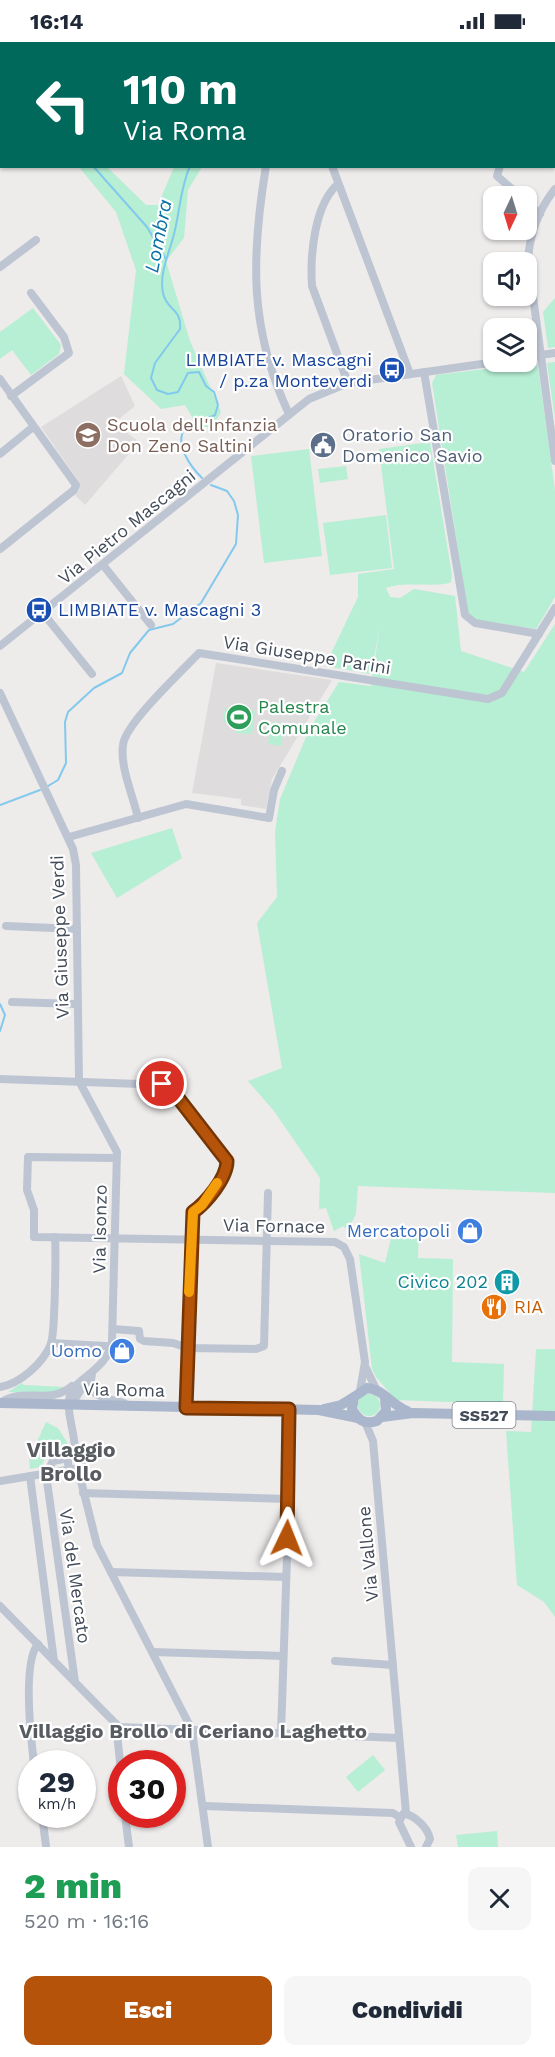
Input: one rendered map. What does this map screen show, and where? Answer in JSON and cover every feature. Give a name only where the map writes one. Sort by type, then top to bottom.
[{"type":"main road","name":"SS527","points":[[357,1394],[376,1389],[394,1406],[413,1413]]},
{"type":"main road","name":"Via Roma","points":[[319,1410],[341,1405],[357,1394]]},
{"type":"main road","points":[[357,1394],[352,1409],[361,1420]]},
{"type":"main road","points":[[380,1419],[387,1404],[385,1398]]},
{"type":"main road","name":"Via Roma","points":[[0,1403],[319,1410],[361,1420]]},
{"type":"main road","name":"SS527","points":[[361,1420],[413,1413],[555,1416]]},
{"type":"street","points":[[266,168],[256,250],[256,306],[266,349],[289,414]]},
{"type":"street","points":[[333,168],[410,374]]},
{"type":"street","points":[[499,168],[497,176],[508,186]]},
{"type":"street","points":[[338,184],[331,190],[324,205],[312,259],[311,278],[348,382]]},
{"type":"street","points":[[555,189],[540,214],[530,242],[528,259],[555,461]]},
{"type":"street","points":[[0,267],[36,240]]},
{"type":"street","points":[[12,396],[69,353],[64,338],[30,293]]},
{"type":"street","points":[[537,356],[555,353]]},
{"type":"street","name":"Via Pietro Mascagni","points":[[0,646],[104,565],[299,406],[348,382],[483,364]]},
{"type":"street","points":[[424,372],[465,615],[475,623],[539,634]]},
{"type":"street","points":[[0,380],[76,485],[74,490],[0,549]]},
{"type":"street","points":[[0,454],[33,427]]},
{"type":"street","points":[[104,565],[151,625]]},
{"type":"street","name":"Via Giuseppe Parini","points":[[138,818],[123,760],[124,738],[144,711],[199,653],[488,699],[502,693],[555,608]]},
{"type":"street","points":[[44,613],[92,674]]},
{"type":"street","name":"Via Giuseppe Verdi","points":[[0,693],[69,837],[76,865],[80,1084]]},
{"type":"street","points":[[69,837],[186,804],[269,818],[274,790],[282,771]]},
{"type":"street","points":[[6,926],[77,929]]},
{"type":"street","points":[[12,1002],[77,1004]]},
{"type":"street","points":[[0,1079],[80,1084],[167,1085],[226,1157],[226,1170],[202,1205],[193,1212],[186,1408]]},
{"type":"street","name":"Via Isonzo","points":[[80,1084],[116,1148],[111,1348]]},
{"type":"street","name":"Via Fornace","points":[[116,1158],[28,1157],[27,1190],[34,1210],[34,1237],[335,1242],[344,1247],[350,1259],[365,1365],[376,1389]]},
{"type":"street","points":[[113,1329],[139,1330],[140,1339],[144,1341],[173,1343],[188,1348],[256,1349],[264,1346],[268,1193]]},
{"type":"street","points":[[0,1387],[11,1384],[31,1371],[51,1343],[55,1238]]},
{"type":"street","points":[[51,1343],[111,1348],[88,1377],[71,1392],[72,1457]]},
{"type":"street","name":"Via Fornace","points":[[357,1394],[365,1365]]},
{"type":"street","points":[[0,1403],[10,1395],[58,1396],[76,1382],[88,1377]]},
{"type":"street","points":[[88,1377],[90,1386],[98,1398],[109,1398],[134,1406]]},
{"type":"street","points":[[281,1733],[289,1409]]},
{"type":"street","name":"Via Vallone","points":[[380,1419],[373,1441],[399,1738],[403,1815],[399,1822],[411,1847]]},
{"type":"street","name":"Via Vallone","points":[[361,1420],[373,1441]]},
{"type":"street","points":[[0,1481],[46,1474],[75,1469],[82,1462],[72,1457],[52,1461],[46,1474]]},
{"type":"street","points":[[75,1469],[97,1545],[192,1730],[205,1806],[208,1847]]},
{"type":"street","name":"Via del Mercato","points":[[46,1474],[75,1682]]},
{"type":"street","name":"Via del Mercato","points":[[30,1476],[54,1661]]},
{"type":"street","points":[[83,1493],[288,1499]]},
{"type":"street","points":[[111,1572],[286,1577]]},
{"type":"street","points":[[0,1606],[116,1724],[123,1728],[399,1738]]},
{"type":"street","points":[[32,1750],[28,1721],[32,1654],[38,1644]]},
{"type":"street","points":[[153,1652],[283,1656]]},
{"type":"street","points":[[335,1661],[393,1665]]},
{"type":"street","points":[[116,1724],[119,1750]]},
{"type":"street","points":[[205,1806],[393,1813],[403,1815],[427,1830],[429,1846]]},
{"type":"street","points":[[44,1828],[46,1846]]},
{"type":"street","points":[[127,1828],[129,1846]]},
{"type":"shaded area","name":"Scuola dell'Infanzia Don Zeno Saltini","points":[[121,376],[135,406],[114,423],[139,442],[85,505],[75,495],[79,491],[79,482],[41,427]]},
{"type":"shaded area","points":[[216,663],[332,680],[272,779],[266,809],[241,805],[241,799],[192,793]]},
{"type":"green space","points":[[80,168],[108,168],[146,205],[158,205],[174,168],[201,168],[188,190],[184,238],[166,261],[190,341],[221,412],[212,427],[198,427],[185,405],[161,409],[124,374],[136,270],[116,212]]},
{"type":"green space","points":[[555,298],[555,347],[548,348],[543,312]]},
{"type":"green space","points":[[33,308],[61,345],[59,354],[31,375],[12,350],[0,359],[0,332]]},
{"type":"green space","points":[[555,362],[555,419],[547,363]]},
{"type":"green space","points":[[538,367],[555,490],[555,597],[536,629],[472,619],[468,613],[432,383],[436,375],[483,369],[483,372],[537,372]]},
{"type":"green space","points":[[430,442],[452,575],[451,582],[386,588],[390,597],[400,598],[414,589],[455,596],[461,651],[524,672],[555,624],[555,1193],[358,1186],[356,1214],[348,1230],[343,1226],[334,1231],[326,1208],[319,1209],[320,1178],[274,1111],[248,1081],[282,1068],[257,923],[277,897],[275,832],[280,799],[309,730],[339,682],[371,686],[380,625],[371,674],[325,666],[358,597],[358,574],[394,569],[379,449]]},
{"type":"green space","points":[[309,449],[322,556],[264,563],[251,456]]},
{"type":"green space","points":[[346,466],[348,479],[320,483],[318,469]]},
{"type":"green space","points":[[386,515],[392,568],[330,575],[323,523]]},
{"type":"green space","name":"Palestra Comunale","points":[[225,708],[255,711],[252,734],[236,733],[237,724],[223,722]]},
{"type":"green space","points":[[272,722],[285,724],[281,746],[268,744]]},
{"type":"green space","points":[[172,828],[182,858],[117,898],[91,853]]},
{"type":"green space","points":[[392,1234],[419,1234],[418,1258],[453,1259],[452,1362],[504,1364],[503,1404],[396,1400],[376,1377],[372,1369],[359,1254],[385,1263]]},
{"type":"green space","points":[[536,1349],[555,1349],[555,1617],[544,1602],[517,1585],[506,1431],[531,1432]]},
{"type":"green space","points":[[22,1383],[24,1385],[65,1387],[49,1394],[8,1392]]},
{"type":"green space","points":[[365,1394],[373,1394],[380,1401],[380,1409],[373,1416],[365,1416],[358,1409],[358,1401]]},
{"type":"green space","points":[[46,1422],[58,1428],[70,1447],[48,1452],[41,1467],[30,1469],[29,1459]]},
{"type":"green space","points":[[373,1755],[385,1770],[358,1792],[346,1777]]},
{"type":"green space","points":[[497,1831],[498,1847],[458,1847],[456,1835]]},
{"type":"waterway","points":[[95,168],[147,227],[166,259]]},
{"type":"waterway","name":"Lombra","points":[[189,168],[162,278],[165,299],[179,317],[180,329],[155,363],[151,378],[157,390],[168,394],[178,392],[188,373],[199,372],[206,386],[214,392],[218,405],[215,415],[185,428],[181,441],[185,454],[202,478]]},
{"type":"waterway","name":"Lombra","points":[[48,786],[58,780],[66,763],[65,722],[68,712],[94,688],[122,673],[130,653],[149,630],[173,624],[201,603],[236,544],[238,515],[234,501],[227,491],[211,485]]},
{"type":"waterway","name":"Lombra","points":[[0,805],[40,790]]},
{"type":"waterway","name":"Lombra","points":[[0,1004],[5,1015],[0,1031]]},
{"type":"slow traffic","points":[[189,1292],[193,1212],[202,1205],[217,1183]]},
{"type":"place","name":"LIMBIATE v. Mascagni / p.za Monteverdi","points":[[392,370]]},
{"type":"place","name":"Scuola dell'Infanzia Don Zeno Saltini","points":[[88,435]]},
{"type":"place","name":"Oratorio San Domenico Savio","points":[[323,445]]},
{"type":"place","name":"LIMBIATE v. Mascagni 3","points":[[39,610]]},
{"type":"place","name":"Palestra Comunale","points":[[239,717]]},
{"type":"place","name":"Mercatopoli","points":[[470,1231]]},
{"type":"place","name":"Civico 202","points":[[507,1282]]},
{"type":"place","name":"RIA","points":[[494,1307]]},
{"type":"place","name":"Uomo","points":[[122,1351]]},
{"type":"district","name":"Villaggio Brollo","points":[[71,1462]]},
{"type":"district","name":"Villaggio Brollo di Ceriano Laghetto","points":[[193,1731]]},
{"type":"route","points":[[162,1084],[172,1090],[227,1161],[226,1170],[202,1205],[193,1212],[186,1408],[289,1409],[287,1538]]}]
